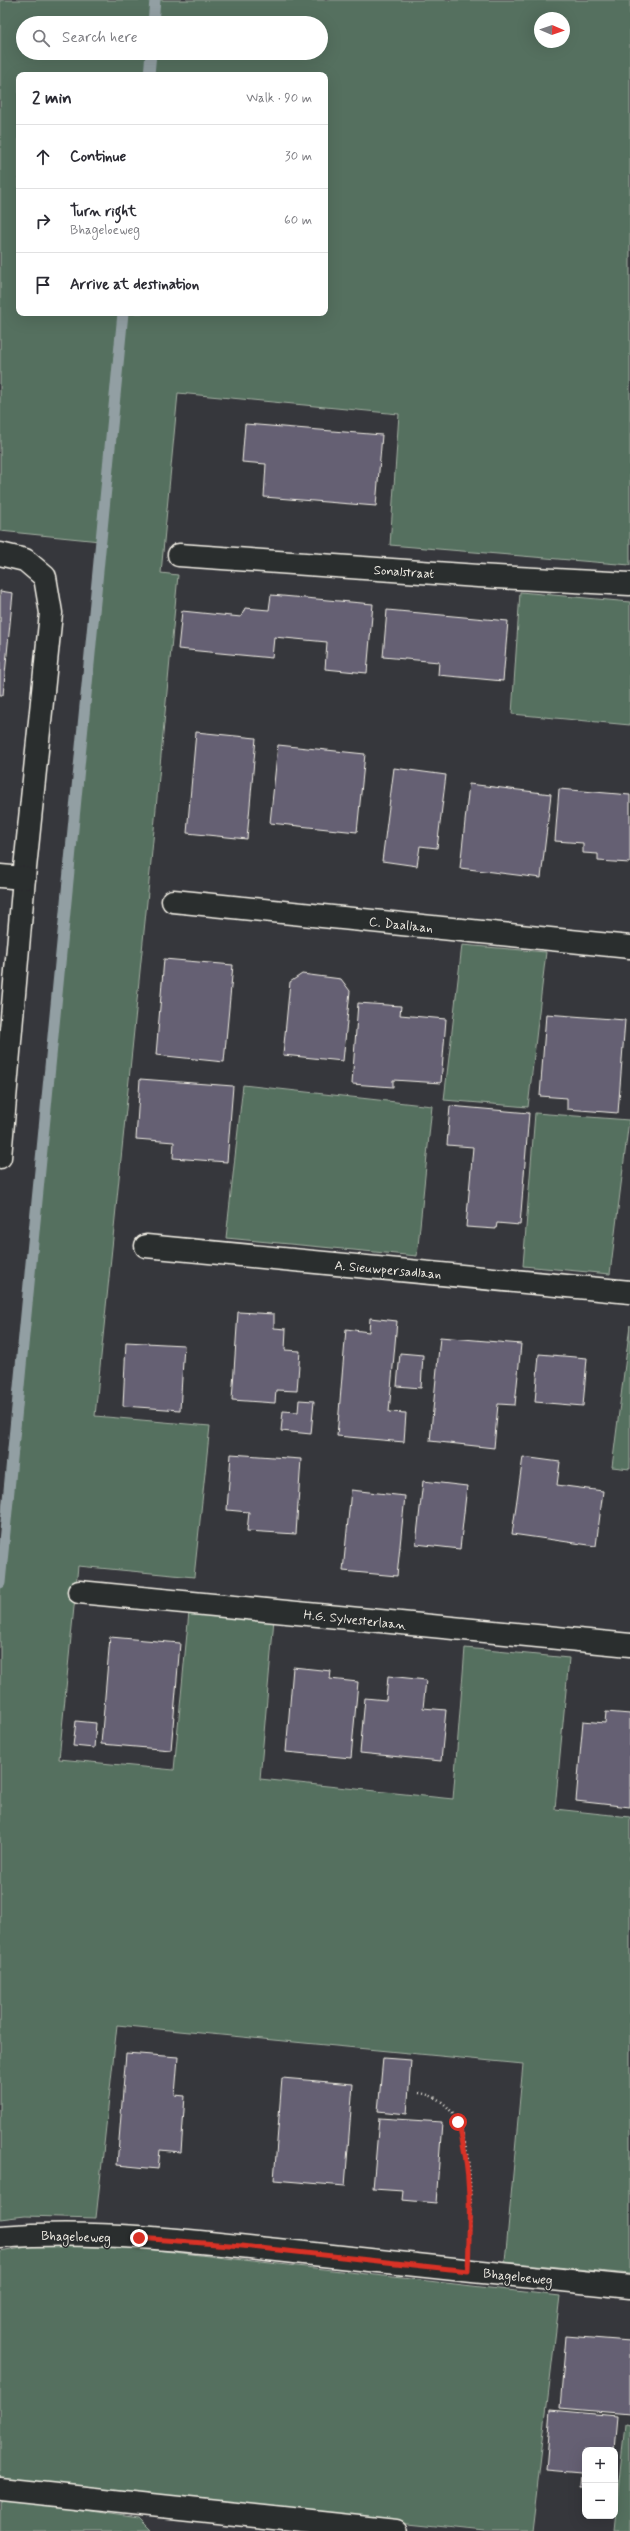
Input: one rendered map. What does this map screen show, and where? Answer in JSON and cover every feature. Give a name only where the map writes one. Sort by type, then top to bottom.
[{"type":"street","points":[[0,554],[25,560],[45,577],[51,613],[24,878],[0,1157]]},
{"type":"street","name":"Sonalstraat","points":[[179,555],[478,576],[630,584]]},
{"type":"street","points":[[0,876],[24,878]]},
{"type":"street","name":"C. Daallaan","points":[[173,901],[630,947]]},
{"type":"street","name":"A. Sieuwpersadlaan","points":[[146,1246],[630,1292]]},
{"type":"street","name":"H.G. Sylvesterlaan","points":[[79,1592],[630,1645]]},
{"type":"street","name":"Bhageloeweg","points":[[0,2237],[35,2234],[139,2238],[242,2246],[630,2288]]},
{"type":"street","points":[[0,2489],[396,2531]]},
{"type":"path","points":[[419,2093],[433,2094],[446,2103],[458,2122],[466,2147],[470,2184],[468,2271]]},
{"type":"green space","points":[[0,0],[630,0],[630,565],[390,545],[399,414],[178,393],[161,573],[178,575],[150,872],[95,1416],[210,1426],[194,1577],[78,1566],[59,1759],[174,1770],[189,1612],[274,1619],[260,1779],[453,1799],[465,1648],[569,1658],[555,1809],[630,1817],[630,2274],[505,2262],[523,2064],[117,2025],[96,2218],[25,2216],[0,2219],[0,1543],[4,1543],[100,541],[0,531]]},
{"type":"green space","points":[[520,592],[630,602],[630,725],[512,714]]},
{"type":"green space","points":[[462,945],[546,952],[528,1107],[444,1100]]},
{"type":"green space","points":[[243,1085],[432,1106],[417,1256],[226,1238]]},
{"type":"green space","points":[[535,1113],[629,1120],[610,1274],[523,1266]]},
{"type":"green space","points":[[630,1325],[630,1469],[612,1467]]},
{"type":"green space","points":[[38,2245],[138,2248],[560,2296],[532,2531],[483,2531],[4,2481],[0,2478],[0,2252]]},
{"type":"green space","points":[[625,2424],[630,2425],[630,2531],[614,2531],[615,2519],[618,2519],[618,2492]]},
{"type":"green space","points":[[0,2498],[139,2518],[152,2531],[0,2531]]},
{"type":"building","points":[[245,424],[382,435],[376,506],[264,497],[266,464],[242,462]]},
{"type":"building","points":[[0,591],[13,593],[3,695],[0,695]]},
{"type":"building","points":[[271,595],[373,604],[367,673],[325,669],[327,642],[274,637],[272,658],[178,649],[182,611],[241,617],[245,608],[269,610]]},
{"type":"building","points":[[387,610],[508,621],[503,681],[438,675],[439,662],[383,657]]},
{"type":"building","points":[[196,732],[256,738],[247,839],[187,833]]},
{"type":"building","points":[[278,745],[365,754],[357,832],[270,823]]},
{"type":"building","points":[[394,768],[446,775],[437,848],[420,846],[417,866],[382,861]]},
{"type":"building","points":[[469,784],[551,794],[541,878],[460,868]]},
{"type":"building","points":[[559,789],[630,795],[630,863],[598,861],[598,854],[583,853],[583,843],[555,841]]},
{"type":"building","points":[[164,959],[233,965],[224,1062],[156,1055]]},
{"type":"building","points":[[302,974],[341,979],[350,991],[343,1061],[283,1055],[290,982]]},
{"type":"building","points":[[358,1003],[401,1006],[400,1015],[446,1019],[441,1083],[393,1080],[393,1087],[352,1084]]},
{"type":"building","points":[[546,1014],[625,1020],[618,1113],[567,1109],[567,1098],[540,1096]]},
{"type":"building","points":[[140,1079],[233,1086],[227,1162],[173,1158],[174,1142],[136,1139]]},
{"type":"building","points":[[450,1106],[529,1113],[520,1225],[497,1223],[496,1229],[466,1227],[473,1147],[447,1145]]},
{"type":"building","points":[[238,1312],[274,1314],[274,1328],[286,1329],[285,1350],[300,1351],[297,1391],[276,1390],[275,1403],[232,1400]]},
{"type":"building","points":[[370,1318],[397,1321],[389,1412],[406,1413],[404,1442],[337,1436],[346,1329],[369,1332]]},
{"type":"building","points":[[440,1337],[521,1344],[515,1405],[498,1404],[494,1448],[430,1441]]},
{"type":"building","points":[[126,1342],[184,1345],[180,1410],[123,1406]]},
{"type":"building","points":[[400,1353],[423,1355],[421,1388],[397,1386]]},
{"type":"building","points":[[539,1354],[587,1358],[583,1406],[535,1402]]},
{"type":"building","points":[[299,1400],[314,1401],[311,1434],[281,1431],[283,1411],[298,1412]]},
{"type":"building","points":[[231,1454],[301,1459],[296,1534],[247,1531],[249,1512],[227,1510]]},
{"type":"building","points":[[523,1457],[560,1462],[557,1485],[603,1491],[596,1546],[512,1534]]},
{"type":"building","points":[[423,1481],[467,1486],[460,1549],[416,1544]]},
{"type":"building","points":[[351,1490],[405,1496],[397,1576],[343,1571]]},
{"type":"building","points":[[110,1637],[180,1643],[171,1750],[101,1744]]},
{"type":"building","points":[[293,1667],[331,1671],[330,1679],[358,1682],[351,1758],[286,1752]]},
{"type":"building","points":[[388,1676],[426,1680],[423,1708],[446,1710],[441,1761],[360,1753],[365,1698],[386,1700]]},
{"type":"building","points":[[606,1712],[630,1714],[630,1807],[576,1801],[583,1721],[605,1723]]},
{"type":"building","points":[[76,1721],[96,1723],[94,1748],[73,1746]]},
{"type":"building","points":[[126,2053],[178,2057],[175,2095],[185,2096],[181,2152],[160,2150],[158,2169],[117,2165]]},
{"type":"building","points":[[383,2058],[411,2060],[407,2114],[378,2111]]},
{"type":"building","points":[[282,2078],[353,2084],[345,2186],[274,2180]]},
{"type":"building","points":[[379,2118],[442,2122],[436,2203],[402,2200],[403,2191],[373,2189]]},
{"type":"building","points":[[566,2336],[630,2341],[630,2414],[560,2408]]},
{"type":"building","points":[[551,2410],[617,2416],[614,2447],[582,2447],[582,2485],[580,2485],[581,2473],[546,2470]]},
{"type":"waterway","points":[[154,16],[155,0]]},
{"type":"waterway","points":[[149,72],[150,60]]},
{"type":"waterway","points":[[0,1583],[123,316]]},
{"type":"route","points":[[139,2238],[242,2246],[468,2271],[470,2184],[466,2147],[458,2122]]}]
